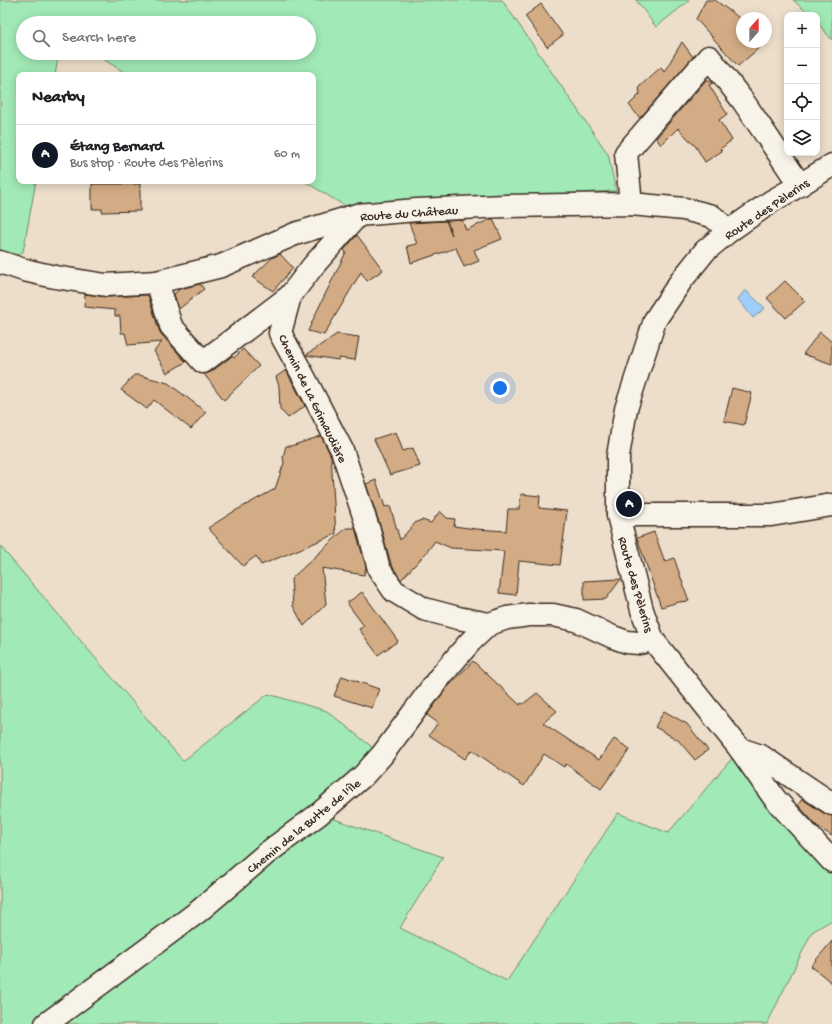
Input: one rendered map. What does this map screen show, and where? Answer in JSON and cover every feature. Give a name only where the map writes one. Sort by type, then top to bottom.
[{"type":"street","points":[[631,204],[626,153],[709,56],[743,101],[800,185]]},
{"type":"street","name":"Route des Pèlerins","points":[[832,165],[772,200],[730,231],[705,251],[681,281],[655,320],[626,409],[618,456],[618,515],[642,610],[653,640],[740,749],[775,799],[832,861]]},
{"type":"street","name":"Route du Château","points":[[0,262],[24,270],[106,285],[157,282],[222,266],[295,234],[357,215],[417,210],[631,204],[684,209],[712,216],[730,231]]},
{"type":"street","name":"Chemin de La Grimaudière","points":[[357,215],[313,266],[290,296],[280,333],[342,450],[370,531],[379,570],[394,591],[424,609],[458,618],[490,624]]},
{"type":"street","points":[[157,282],[171,326],[203,362],[290,296]]},
{"type":"street","points":[[618,515],[771,515],[832,505]]},
{"type":"street","name":"Chemin de la Butte de l'Île","points":[[46,1024],[199,911],[267,854],[319,814],[363,776],[382,755],[439,678],[470,642],[490,624],[507,618],[529,615],[553,615],[576,620],[626,642],[639,644],[653,640]]},
{"type":"street","points":[[740,749],[761,756],[832,804]]},
{"type":"green space","points":[[0,0],[502,0],[608,154],[616,191],[345,206],[309,184],[316,184],[316,72],[124,72],[104,60],[316,60],[316,16],[16,16],[16,60],[58,60],[56,72],[16,72],[16,184],[35,184],[23,252],[0,264]]},
{"type":"green space","points":[[636,0],[690,0],[656,27]]},
{"type":"green space","points":[[793,0],[832,0],[832,40],[820,26],[820,12],[807,12]]},
{"type":"green space","points":[[0,546],[183,761],[268,694],[327,711],[382,755],[320,814],[443,857],[400,928],[507,981],[618,813],[668,833],[740,749],[832,861],[832,920],[812,932],[767,1024],[0,1024]]},
{"type":"water","points":[[745,290],[765,308],[753,318],[738,299]]},
{"type":"building","points":[[706,0],[715,0],[736,16],[736,48],[759,48],[738,66],[696,19]]},
{"type":"building","points":[[541,4],[563,35],[547,47],[525,16]]},
{"type":"building","points":[[682,42],[693,57],[640,118],[629,105],[640,94],[639,87],[661,67],[664,72]]},
{"type":"building","points":[[707,79],[713,83],[709,85],[727,114],[719,120],[732,140],[720,149],[722,151],[705,162],[696,147],[678,128],[661,145],[656,138]]},
{"type":"building","points":[[92,184],[140,184],[140,211],[102,212],[102,209],[92,209]]},
{"type":"building","points":[[493,219],[502,239],[474,250],[479,261],[464,267],[456,248],[411,263],[407,246],[417,244],[409,223],[446,221],[452,235],[447,221],[462,220],[466,230]]},
{"type":"building","points":[[357,235],[383,270],[367,281],[361,272],[324,335],[308,331],[346,252],[344,250]]},
{"type":"building","points":[[280,254],[293,268],[273,291],[252,277],[272,258]]},
{"type":"building","points":[[785,281],[805,301],[786,318],[767,298]]},
{"type":"building","points":[[200,284],[204,289],[179,309],[174,294],[180,289]]},
{"type":"building","points":[[85,294],[107,297],[148,295],[161,334],[186,362],[167,373],[154,351],[162,342],[128,345],[125,333],[121,333],[120,316],[115,316],[115,310],[84,307]]},
{"type":"building","points":[[820,332],[832,342],[832,364],[803,354]]},
{"type":"building","points":[[337,334],[359,337],[355,360],[339,358],[338,360],[306,355]]},
{"type":"building","points":[[243,349],[259,366],[224,400],[204,374],[211,372],[232,356],[234,358]]},
{"type":"building","points":[[286,370],[305,406],[288,418],[280,409],[279,386],[276,377]]},
{"type":"building","points":[[134,375],[168,383],[206,412],[191,429],[154,400],[147,409],[121,390]]},
{"type":"building","points":[[732,388],[752,393],[744,425],[724,421]]},
{"type":"building","points":[[396,432],[403,451],[413,448],[420,466],[390,475],[374,439]]},
{"type":"building","points":[[321,436],[331,456],[336,534],[261,565],[256,556],[243,566],[208,528],[233,512],[275,489],[284,463],[283,457],[286,446],[291,446]]},
{"type":"building","points":[[376,480],[385,507],[390,506],[400,540],[416,522],[422,520],[431,523],[440,511],[447,518],[455,519],[454,526],[506,531],[508,509],[519,509],[521,494],[540,496],[539,508],[567,511],[560,565],[519,561],[516,595],[499,593],[504,551],[451,548],[435,541],[401,580],[391,564],[366,484]]},
{"type":"building","points":[[346,528],[355,528],[366,567],[364,575],[322,568],[326,604],[304,626],[293,606],[291,579]]},
{"type":"building","points":[[654,532],[665,562],[674,558],[689,601],[661,607],[637,538]]},
{"type":"building","points":[[621,579],[606,599],[584,600],[584,581]]},
{"type":"building","points":[[362,592],[398,641],[378,655],[359,629],[364,626],[347,603]]},
{"type":"building","points":[[473,661],[520,705],[537,693],[557,711],[543,723],[599,760],[614,739],[630,749],[601,789],[566,764],[564,767],[544,754],[524,786],[472,750],[465,759],[429,735],[438,723],[427,715],[446,689]]},
{"type":"building","points":[[342,676],[379,689],[372,708],[334,696]]},
{"type":"building","points":[[664,711],[687,724],[708,750],[695,760],[678,740],[655,727]]},
{"type":"building","points":[[802,799],[825,814],[832,816],[832,836],[817,826],[798,805]]},
{"type":"building","points":[[832,941],[832,983],[811,966]]},
{"type":"place","name":"Étang Bernard","points":[[629,504]]}]
